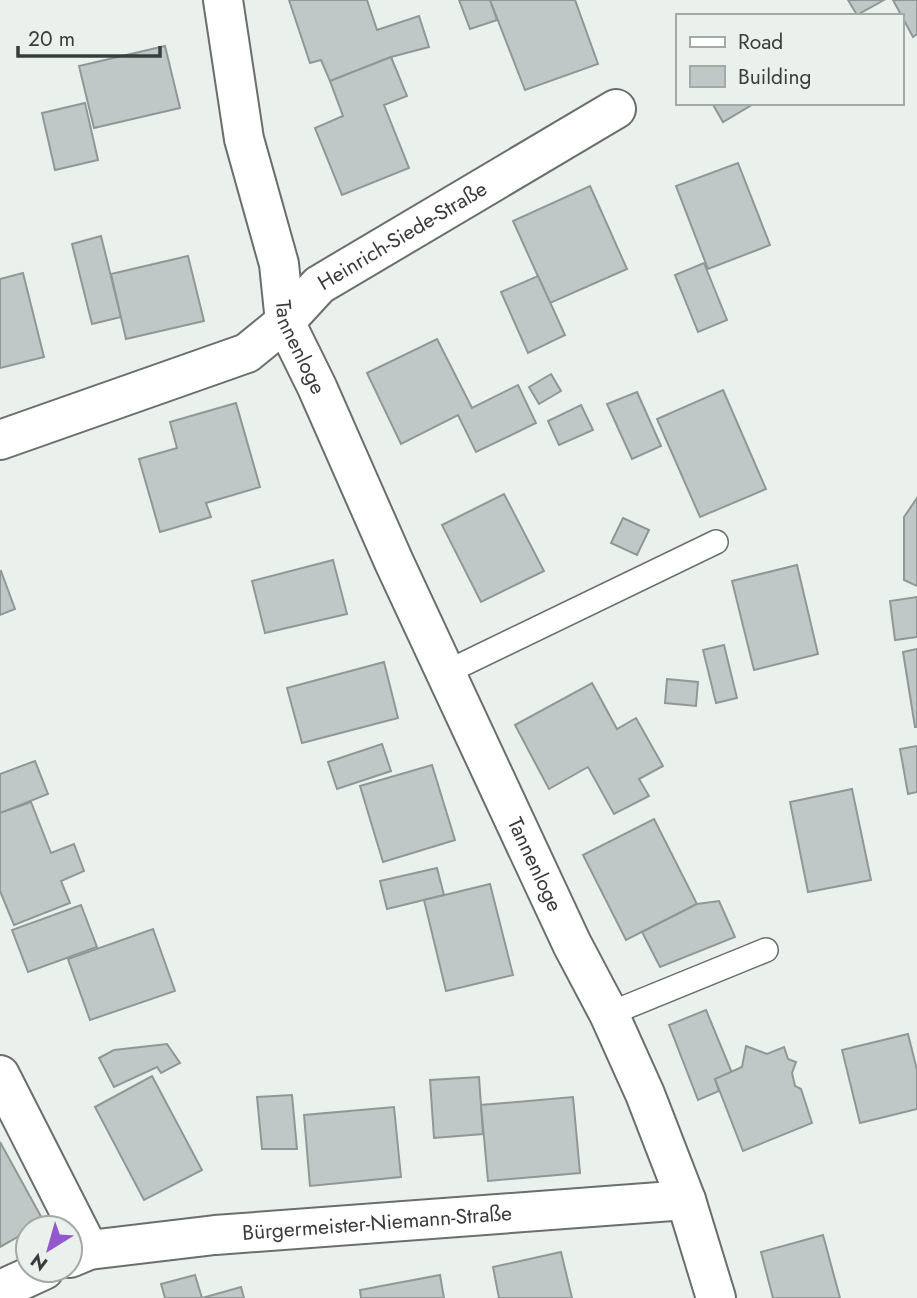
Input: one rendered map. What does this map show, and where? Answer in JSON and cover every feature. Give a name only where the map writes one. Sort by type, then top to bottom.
[{"type":"street","name":"Tannenloge","points":[[223,0],[244,139],[279,264],[285,322],[572,944],[610,1014],[645,1094],[686,1200],[716,1298]]},
{"type":"street","name":"Heinrich-Siede-Straße","points":[[0,440],[247,353],[285,322],[319,285],[616,109]]},
{"type":"street","points":[[0,1075],[62,1214]]},
{"type":"street","name":"Bürgermeister-Niemann-Straße","points":[[84,1253],[215,1235],[686,1200]]},
{"type":"lane","points":[[447,672],[716,542]]},
{"type":"lane","points":[[610,1014],[766,950]]},
{"type":"building","points":[[289,0],[367,0],[377,30],[419,16],[429,47],[391,57],[330,81],[321,60],[310,63]]},
{"type":"building","points":[[459,0],[490,0],[497,20],[470,29]]},
{"type":"building","points":[[490,0],[575,0],[598,64],[525,90]]},
{"type":"building","points":[[848,0],[884,0],[859,14]]},
{"type":"building","points":[[893,0],[917,0],[917,34],[913,37],[903,14]]},
{"type":"building","points":[[165,46],[180,108],[94,128],[79,66]]},
{"type":"building","points":[[391,57],[407,96],[384,105],[409,168],[342,195],[315,128],[343,116],[330,81]]},
{"type":"building","points":[[85,103],[98,160],[55,170],[42,113]]},
{"type":"building","points":[[713,105],[752,105],[723,122]]},
{"type":"building","points":[[738,163],[770,245],[708,269],[676,186]]},
{"type":"building","points":[[590,186],[627,269],[550,303],[513,221]]},
{"type":"building","points":[[101,236],[121,317],[92,324],[72,244]]},
{"type":"building","points":[[188,256],[204,321],[126,339],[111,274]]},
{"type":"building","points":[[704,263],[727,320],[698,332],[675,275]]},
{"type":"building","points":[[23,273],[44,357],[0,368],[0,279]]},
{"type":"building","points":[[538,276],[565,335],[528,353],[501,292]]},
{"type":"building","points":[[437,339],[472,408],[518,385],[536,423],[476,452],[458,415],[401,444],[367,373]]},
{"type":"building","points":[[551,374],[561,391],[539,404],[529,387]]},
{"type":"building","points":[[723,390],[766,489],[700,517],[657,419]]},
{"type":"building","points":[[637,392],[661,446],[632,459],[607,404]]},
{"type":"building","points":[[236,403],[260,487],[206,503],[211,517],[160,532],[139,459],[177,448],[170,422]]},
{"type":"building","points":[[581,405],[593,430],[559,445],[548,421]]},
{"type":"building","points":[[504,494],[544,571],[481,602],[442,525]]},
{"type":"building","points":[[917,498],[917,586],[904,580],[904,517]]},
{"type":"building","points":[[623,518],[649,530],[637,555],[611,543]]},
{"type":"building","points":[[333,560],[347,614],[265,633],[252,581]]},
{"type":"building","points":[[797,565],[818,654],[754,670],[732,581]]},
{"type":"building","points":[[0,572],[15,609],[0,615]]},
{"type":"building","points":[[917,597],[917,637],[895,640],[890,601]]},
{"type":"building","points":[[724,645],[737,698],[716,703],[703,650]]},
{"type":"building","points":[[917,649],[917,727],[915,727],[903,652]]},
{"type":"building","points":[[384,662],[398,718],[302,743],[287,688]]},
{"type":"building","points":[[667,679],[698,682],[696,706],[665,703]]},
{"type":"building","points":[[592,683],[617,729],[636,718],[663,766],[639,779],[649,796],[614,814],[588,767],[549,789],[515,725]]},
{"type":"building","points":[[382,744],[391,771],[337,789],[328,762]]},
{"type":"building","points":[[917,746],[917,792],[908,794],[900,749]]},
{"type":"building","points":[[35,761],[48,794],[0,813],[0,774]]},
{"type":"building","points":[[432,765],[455,840],[383,862],[360,786]]},
{"type":"building","points":[[852,789],[871,880],[808,892],[790,802]]},
{"type":"building","points":[[31,802],[51,853],[74,844],[84,871],[61,881],[70,903],[14,925],[0,891],[0,813]]},
{"type":"building","points":[[654,819],[697,904],[626,940],[583,855]]},
{"type":"building","points":[[437,868],[444,895],[387,909],[380,881]]},
{"type":"building","points":[[490,884],[513,975],[446,991],[424,900]]},
{"type":"building","points":[[719,901],[735,937],[660,967],[642,932],[697,904]]},
{"type":"building","points":[[81,905],[97,947],[28,972],[12,930]]},
{"type":"building","points":[[153,929],[175,991],[90,1020],[68,959]]},
{"type":"building","points":[[706,1010],[732,1073],[715,1079],[719,1091],[698,1100],[669,1025]]},
{"type":"building","points":[[908,1034],[917,1070],[917,1109],[860,1123],[842,1050]]},
{"type":"building","points":[[167,1044],[180,1063],[161,1073],[157,1067],[114,1087],[99,1058],[114,1050]]},
{"type":"building","points":[[746,1046],[767,1054],[784,1047],[788,1059],[796,1062],[792,1073],[795,1086],[801,1089],[812,1123],[743,1151],[715,1079],[742,1067]]},
{"type":"building","points":[[152,1076],[202,1170],[144,1200],[95,1107]]},
{"type":"building","points":[[479,1077],[483,1134],[434,1138],[430,1080]]},
{"type":"building","points":[[292,1095],[297,1149],[262,1149],[257,1097]]},
{"type":"building","points":[[573,1097],[580,1173],[488,1181],[481,1105]]},
{"type":"building","points":[[394,1107],[401,1177],[310,1186],[304,1115]]},
{"type":"building","points":[[0,1142],[40,1214],[14,1214],[14,1239],[0,1247]]},
{"type":"building","points":[[823,1235],[840,1298],[773,1298],[761,1252]]},
{"type":"building","points":[[561,1252],[572,1298],[499,1298],[493,1267]]},
{"type":"building","points":[[195,1275],[202,1298],[165,1298],[161,1284]]},
{"type":"building","points":[[440,1275],[444,1298],[361,1298],[360,1290]]},
{"type":"building","points":[[241,1287],[244,1298],[202,1298]]}]
